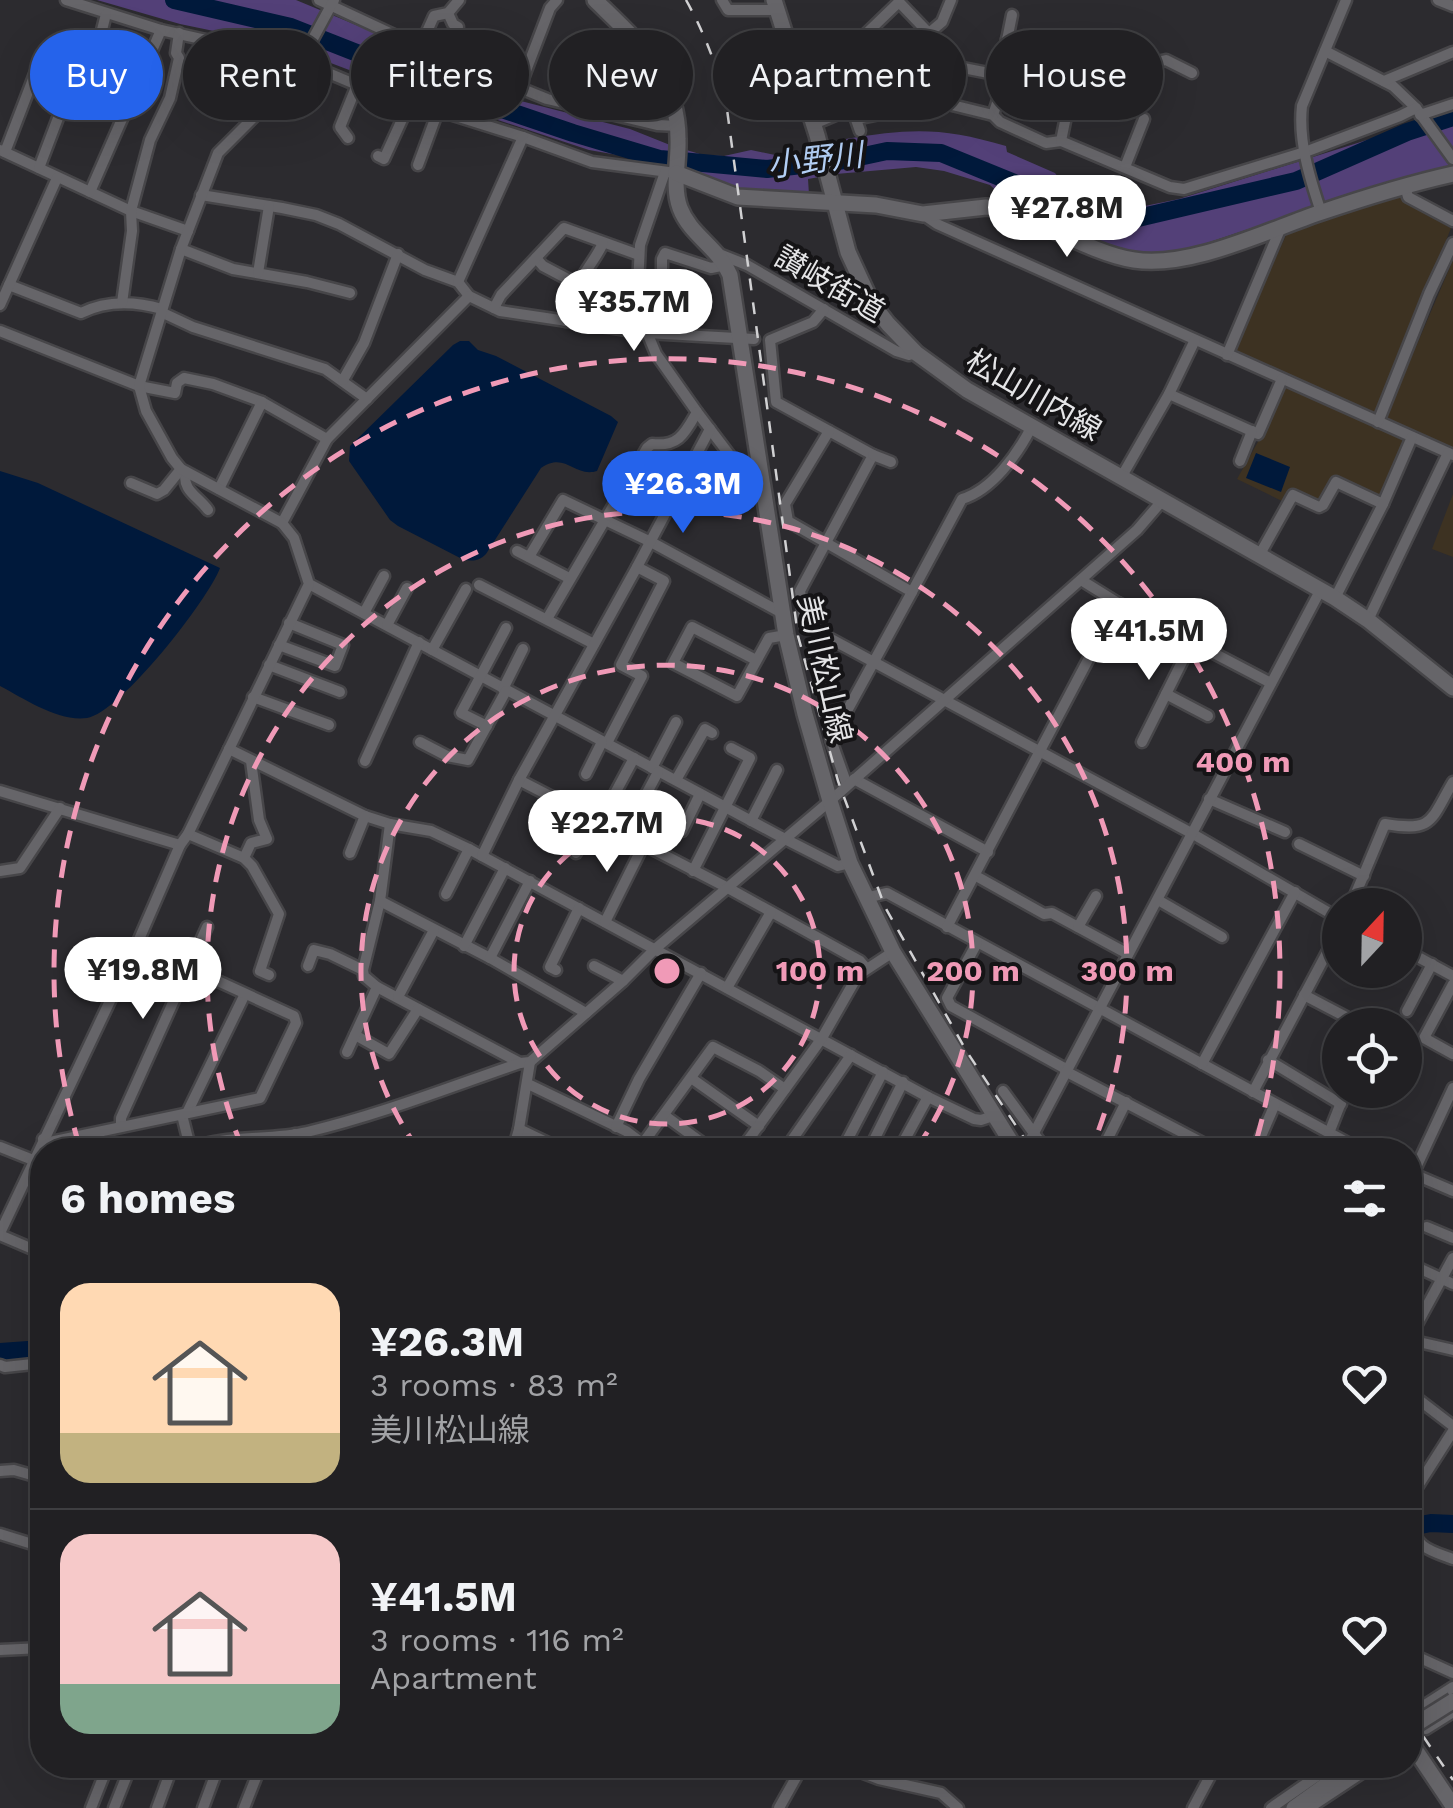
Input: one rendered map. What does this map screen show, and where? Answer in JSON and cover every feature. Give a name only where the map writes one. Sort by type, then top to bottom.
[{"type":"main road","name":"美川松山線","points":[[595,0],[657,65],[672,94],[678,126],[672,172],[681,211],[722,260],[732,283],[748,339],[765,501],[786,635],[805,714],[850,863],[893,952],[1008,1138]]},
{"type":"main road","name":"松山川内線","points":[[776,5],[784,30]]},
{"type":"main road","name":"松山川内線","points":[[813,120],[848,252],[871,302],[916,353],[953,381],[1031,428],[1328,594],[1368,620],[1453,688]]},
{"type":"main road","points":[[672,172],[738,197],[888,206],[924,214],[986,207],[1004,209],[1108,254],[1164,262],[1282,226],[1320,208],[1453,174]]},
{"type":"main road","points":[[1422,1720],[1448,1706]]},
{"type":"main road","points":[[1422,1760],[1453,1806]]},
{"type":"main road","points":[[1294,1808],[1335,1778]]},
{"type":"street","points":[[66,0],[161,30]]},
{"type":"street","points":[[428,30],[434,16],[448,12],[459,0]]},
{"type":"street","points":[[529,62],[550,8],[557,0]]},
{"type":"street","points":[[722,0],[728,10],[776,5]]},
{"type":"street","points":[[933,30],[942,22],[950,0]]},
{"type":"street","points":[[1320,208],[1300,123],[1302,106],[1346,0]]},
{"type":"street","points":[[1438,0],[1453,6]]},
{"type":"street","points":[[869,30],[898,2],[925,30]]},
{"type":"street","points":[[315,30],[327,4],[382,30]]},
{"type":"street","points":[[448,12],[452,24],[458,26]]},
{"type":"street","points":[[38,168],[86,48],[97,50],[106,14]]},
{"type":"street","points":[[1009,30],[1012,14]]},
{"type":"street","points":[[163,30],[183,34]]},
{"type":"street","points":[[122,303],[131,211],[150,140],[170,98],[179,33]]},
{"type":"street","points":[[1325,51],[1393,86],[1420,113],[1453,159]]},
{"type":"street","points":[[1384,81],[1453,52]]},
{"type":"street","points":[[1163,61],[1192,73]]},
{"type":"street","points":[[30,85],[3,151],[131,211],[188,231]]},
{"type":"street","points":[[348,138],[340,128],[351,101]]},
{"type":"street","points":[[998,120],[1046,142],[1061,142],[1170,187],[1184,189],[1306,154],[1400,116],[1453,104]]},
{"type":"street","points":[[90,192],[122,120]]},
{"type":"street","points":[[252,120],[218,153],[188,231],[138,386],[146,411],[172,458],[184,471],[282,523],[294,538],[309,584],[785,839],[838,866],[850,863]]},
{"type":"street","points":[[378,156],[384,158],[402,120]]},
{"type":"street","points":[[418,165],[434,120]]},
{"type":"street","points":[[468,120],[592,162],[672,172],[647,221],[638,254],[638,285],[647,333],[656,354],[765,501]]},
{"type":"street","points":[[636,120],[678,126]]},
{"type":"street","points":[[816,129],[831,120]]},
{"type":"street","points":[[857,120],[860,131]]},
{"type":"street","points":[[1061,142],[1066,120]]},
{"type":"street","points":[[1125,167],[1144,120]]},
{"type":"street","points":[[458,282],[523,138]]},
{"type":"street","points":[[0,305],[57,178]]},
{"type":"street","points":[[1404,186],[1408,197],[1453,221]]},
{"type":"street","points":[[201,195],[316,215],[366,236],[425,270],[458,282],[470,296],[500,311],[647,333],[748,339]]},
{"type":"street","points":[[258,272],[270,206]]},
{"type":"street","points":[[924,214],[937,224],[1450,454],[1368,620]]},
{"type":"street","points":[[1227,354],[1282,226]]},
{"type":"street","points":[[494,308],[501,295],[564,228],[638,254]]},
{"type":"street","points":[[564,320],[578,284],[603,243]]},
{"type":"street","points":[[1378,422],[1453,243]]},
{"type":"street","points":[[182,249],[233,269],[350,293]]},
{"type":"street","name":"讃岐街道","points":[[662,276],[665,253],[711,268],[722,260],[747,265],[896,351],[916,353]]},
{"type":"street","points":[[342,380],[364,343],[398,254]]},
{"type":"street","points":[[536,258],[543,266],[578,284]]},
{"type":"street","points":[[8,285],[81,313],[95,306],[144,304],[193,327],[316,366],[367,398]]},
{"type":"street","points":[[282,523],[327,439],[470,296]]},
{"type":"street","points":[[824,309],[813,322],[770,340],[776,402],[892,462]]},
{"type":"street","points":[[0,330],[138,386],[175,393],[176,383],[184,378],[213,384],[262,402],[327,439]]},
{"type":"street","points":[[1122,476],[1195,340]]},
{"type":"street","points":[[1168,394],[1258,434],[1282,379]]},
{"type":"street","points":[[219,490],[262,402]]},
{"type":"street","points":[[546,619],[647,448],[652,444],[666,445],[684,436],[697,412]]},
{"type":"street","points":[[988,852],[851,782],[831,740],[962,499],[974,496],[1017,456],[1031,428]]},
{"type":"street","points":[[482,856],[519,780],[710,429]]},
{"type":"street","points":[[828,431],[786,504],[788,521],[912,592]]},
{"type":"street","points":[[1240,460],[1252,431]]},
{"type":"street","points":[[1031,1138],[1271,683],[1382,504],[1412,436]]},
{"type":"street","points":[[873,455],[800,591],[805,625],[1193,834],[1322,908]]},
{"type":"street","points":[[131,483],[157,494],[184,471]]},
{"type":"street","points":[[184,471],[188,489],[208,510]]},
{"type":"street","points":[[1260,554],[1293,494],[1319,507],[1336,482],[1382,504]]},
{"type":"street","points":[[528,557],[562,500],[782,613]]},
{"type":"street","points":[[271,1138],[412,1100],[525,1063],[830,802],[1137,530],[1162,501]]},
{"type":"street","points":[[517,551],[569,578]]},
{"type":"street","points":[[586,774],[642,676],[621,665],[664,581],[637,567]]},
{"type":"street","points":[[364,613],[384,576]]},
{"type":"street","points":[[1081,580],[1271,683]]},
{"type":"street","points":[[44,1138],[180,845],[309,584]]},
{"type":"street","points":[[479,585],[594,644]]},
{"type":"street","points":[[387,625],[407,588]]},
{"type":"street","points":[[432,650],[466,589]]},
{"type":"street","points":[[947,927],[1118,603]]},
{"type":"street","points":[[278,645],[334,666],[343,645],[289,622]]},
{"type":"street","points":[[756,660],[692,627],[672,663],[737,696],[769,638],[786,635]]},
{"type":"street","points":[[487,726],[461,713],[506,628]]},
{"type":"street","points":[[365,761],[418,642]]},
{"type":"street","points":[[1142,742],[1192,642]]},
{"type":"street","points":[[420,742],[447,756],[468,760],[523,649]]},
{"type":"street","points":[[269,664],[340,692]]},
{"type":"street","points":[[1166,694],[1208,716]]},
{"type":"street","points":[[253,697],[329,725]]},
{"type":"street","points":[[624,836],[676,722]]},
{"type":"street","points":[[676,780],[705,729]]},
{"type":"street","points":[[694,870],[750,758],[732,748]]},
{"type":"street","points":[[228,749],[366,816],[430,831],[469,849],[928,1097],[974,1119],[993,1116]]},
{"type":"street","points":[[613,797],[634,758]]},
{"type":"street","points":[[244,858],[251,844],[273,842],[259,820],[251,761]]},
{"type":"street","points":[[751,821],[776,770]]},
{"type":"street","points":[[519,780],[728,888],[860,960],[866,968]]},
{"type":"street","points":[[1359,888],[1385,824],[1412,828],[1430,822],[1453,782]]},
{"type":"street","points":[[0,791],[180,845]]},
{"type":"street","points":[[673,827],[682,831],[700,794]]},
{"type":"street","points":[[1209,799],[1285,832]]},
{"type":"street","points":[[0,871],[20,868],[60,808]]},
{"type":"street","points":[[350,854],[366,816]]},
{"type":"street","points":[[576,853],[593,819]]},
{"type":"street","points":[[390,824],[380,901],[364,976],[378,988],[525,1063]]},
{"type":"street","points":[[188,834],[244,858],[279,914],[260,971]]},
{"type":"street","points":[[1299,844],[1364,876]]},
{"type":"street","points":[[605,922],[644,846]]},
{"type":"street","points":[[446,894],[469,849]]},
{"type":"street","points":[[464,946],[505,868]]},
{"type":"street","points":[[976,876],[1128,954]]},
{"type":"street","points":[[490,958],[530,881]]},
{"type":"street","points":[[1202,1064],[1295,892]]},
{"type":"street","points":[[865,898],[886,893],[1338,1138]]},
{"type":"street","points":[[1078,927],[1096,896]]},
{"type":"street","points":[[1158,900],[1222,937]]},
{"type":"street","points":[[380,901],[586,1014]]},
{"type":"street","points":[[556,970],[550,967],[579,908]]},
{"type":"street","points":[[727,988],[771,912]]},
{"type":"street","points":[[121,1126],[121,1118],[207,927]]},
{"type":"street","points":[[398,997],[434,930]]},
{"type":"street","points":[[977,943],[947,998],[951,1006],[1194,1138]]},
{"type":"street","points":[[68,1138],[260,1098],[296,1022],[294,1016],[137,944]]},
{"type":"street","points":[[308,966],[314,950],[363,970]]},
{"type":"street","points":[[750,1138],[822,1038],[853,983],[866,968],[893,952]]},
{"type":"street","points":[[1422,959],[1453,976]]},
{"type":"street","points":[[1253,1092],[1322,962]]},
{"type":"street","points":[[1409,1008],[1432,964]]},
{"type":"street","points":[[594,966],[623,981]]},
{"type":"street","points":[[616,1127],[638,1079],[701,974]]},
{"type":"street","points":[[1453,984],[1424,1038],[1453,1054]]},
{"type":"street","points":[[347,1052],[378,988]]},
{"type":"street","points":[[187,1138],[185,1114],[246,994]]},
{"type":"street","points":[[1304,995],[1329,1008]]},
{"type":"street","points":[[355,1034],[389,1054],[418,1008]]},
{"type":"street","points":[[647,1138],[713,1047],[785,1089]]},
{"type":"street","points":[[793,1138],[850,1055]]},
{"type":"street","points":[[1268,1060],[1322,1093]]},
{"type":"street","points":[[517,1138],[528,1084],[525,1063]]},
{"type":"street","points":[[848,1138],[883,1072]]},
{"type":"street","points":[[690,1078],[759,1126]]},
{"type":"street","points":[[874,1138],[903,1082]]},
{"type":"street","points":[[528,1084],[616,1127],[629,1138]]},
{"type":"street","points":[[1422,1152],[1453,1088]]},
{"type":"street","points":[[1002,1091],[1037,1138]]},
{"type":"street","points":[[906,1138],[928,1097]]},
{"type":"street","points":[[1108,1138],[1126,1102]]},
{"type":"street","points":[[1260,1138],[1275,1104]]},
{"type":"street","points":[[1328,1133],[1339,1108]]},
{"type":"street","points":[[664,1116],[695,1138]]},
{"type":"street","points":[[519,1130],[537,1138]]},
{"type":"street","points":[[294,1134],[302,1138]]},
{"type":"street","points":[[0,1147],[30,1162]]},
{"type":"street","points":[[30,1175],[0,1234],[30,1248]]},
{"type":"street","points":[[1422,1177],[1453,1191]]},
{"type":"street","points":[[1427,1227],[1453,1238]]},
{"type":"street","points":[[1422,1315],[1453,1258]]},
{"type":"street","points":[[1422,1269],[1453,1284]]},
{"type":"street","points":[[1422,1342],[1453,1350]]},
{"type":"street","points":[[0,1365],[30,1364]]},
{"type":"street","points":[[1422,1405],[1452,1435],[1422,1480]]},
{"type":"street","points":[[0,1471],[30,1475]]},
{"type":"street","points":[[0,1534],[30,1543]]},
{"type":"street","points":[[1422,1546],[1453,1559]]},
{"type":"street","points":[[0,1650],[30,1649]]},
{"type":"street","points":[[1422,1659],[1453,1673]]},
{"type":"street","points":[[1448,1706],[1453,1687]]},
{"type":"street","points":[[91,1808],[103,1778]]},
{"type":"street","points":[[114,1808],[126,1778]]},
{"type":"street","points":[[157,1808],[169,1778]]},
{"type":"street","points":[[202,1808],[214,1778]]},
{"type":"street","points":[[244,1808],[256,1778]]},
{"type":"street","points":[[779,1808],[796,1778]]},
{"type":"street","points":[[876,1778],[941,1794],[958,1808]]},
{"type":"street","points":[[1193,1808],[1209,1778]]},
{"type":"street","points":[[1271,1808],[1315,1778]]},
{"type":"street","points":[[1309,1808],[1354,1778]]},
{"type":"shaded area","points":[[97,0],[296,0],[368,30],[351,30],[351,71],[331,63],[331,30],[209,30]]},
{"type":"shaded area","points":[[529,103],[549,108],[549,120],[595,120],[703,155],[724,156],[751,150],[799,160],[849,148],[846,139],[869,135],[926,131],[963,135],[1006,146],[1007,152],[1055,173],[1067,189],[1125,210],[1179,199],[1453,113],[1453,169],[1306,210],[1165,257],[1120,251],[1009,203],[990,185],[944,171],[916,167],[836,174],[808,179],[809,195],[744,193],[687,167],[589,150],[498,120],[529,120]]},
{"type":"shaded area","points":[[1399,195],[1451,228],[1374,424],[1404,443],[1379,498],[1335,476],[1320,501],[1291,489],[1282,501],[1237,479],[1288,376],[1234,351],[1287,233]]},
{"type":"shaded area","points":[[1453,260],[1453,451],[1385,419]]},
{"type":"shaded area","points":[[1453,494],[1453,557],[1432,549]]},
{"type":"water","points":[[460,341],[469,341],[478,350],[618,422],[597,471],[582,471],[557,462],[541,468],[486,554],[474,560],[464,560],[390,520],[349,461],[350,446]]},
{"type":"water","points":[[1256,453],[1290,467],[1281,492],[1246,478]]},
{"type":"water","points":[[0,471],[38,483],[220,568],[199,604],[140,677],[102,711],[87,718],[53,713],[0,686]]},
{"type":"waterway","name":"小野川","points":[[174,0],[291,27],[484,103],[660,159],[767,169],[887,151],[941,153],[1097,217],[1138,218],[1296,181],[1407,132],[1453,117]]},
{"type":"waterway","points":[[0,1352],[30,1350]]},
{"type":"waterway","points":[[1422,1525],[1453,1524]]},
{"type":"railway","points":[[686,0],[709,49],[726,102],[798,636],[838,781],[885,907],[967,1052],[1024,1138]]},
{"type":"railway","points":[[1422,1735],[1453,1780]]}]
